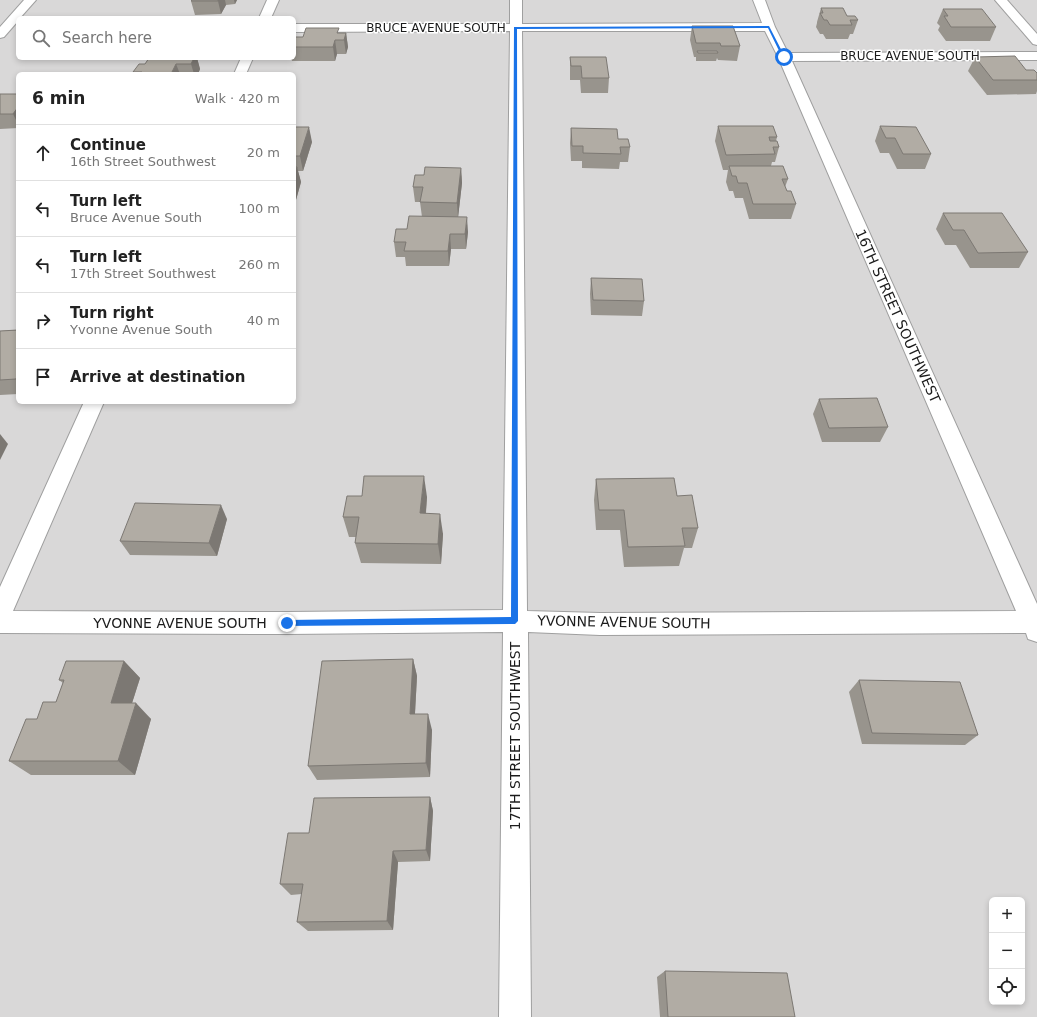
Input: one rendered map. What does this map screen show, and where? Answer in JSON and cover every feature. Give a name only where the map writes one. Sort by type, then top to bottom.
[{"type":"street","points":[[2,30],[30,0]]},
{"type":"street","points":[[266,16],[273,0]]},
{"type":"street","name":"17TH STREET SOUTHWEST","points":[[515,1017],[516,0]]},
{"type":"street","name":"16TH STREET SOUTHWEST","points":[[759,0],[769,27],[784,57],[1035,627]]},
{"type":"street","points":[[1001,0],[1037,41]]},
{"type":"street","name":"BRUCE AVENUE SOUTH","points":[[296,28],[769,27]]},
{"type":"street","points":[[2,30],[16,28]]},
{"type":"street","name":"BRUCE AVENUE SOUTH","points":[[784,57],[1037,56]]},
{"type":"street","points":[[241,72],[246,60]]},
{"type":"street","points":[[0,614],[93,404]]},
{"type":"street","name":"YVONNE AVENUE SOUTH","points":[[0,622],[287,623],[515,621],[600,624],[1035,627]]},
{"type":"shaded area","points":[[0,0],[1037,0],[1037,1017],[0,1017]]},
{"type":"building","points":[[218,0],[218,1],[191,1]]},
{"type":"building","points":[[821,8],[843,8],[847,16],[855,16],[858,20],[850,20],[852,25],[830,25],[827,20],[824,20],[820,13],[823,13]]},
{"type":"building","points":[[943,9],[982,9],[996,27],[951,27],[944,16],[948,16]]},
{"type":"building","points":[[692,26],[733,26],[740,46],[721,46],[720,43],[696,43]]},
{"type":"building","points":[[306,28],[339,28],[337,33],[346,33],[344,40],[335,40],[333,47],[296,47],[296,37],[303,37]]},
{"type":"building","points":[[697,51],[717,51],[718,53],[698,53]]},
{"type":"building","points":[[1015,56],[1026,70],[1034,70],[1037,73],[1037,80],[993,80],[975,57]]},
{"type":"building","points":[[570,57],[606,57],[609,78],[582,78],[581,66],[571,66]]},
{"type":"building","points":[[148,60],[193,60],[191,64],[176,64],[172,72],[133,72],[139,64],[145,64]]},
{"type":"building","points":[[0,94],[16,94],[16,110],[13,114],[0,114]]},
{"type":"building","points":[[718,126],[773,126],[777,137],[769,137],[770,141],[777,141],[779,147],[773,147],[775,154],[726,155]]},
{"type":"building","points":[[880,126],[916,127],[931,154],[903,154],[895,138],[886,138]]},
{"type":"building","points":[[296,127],[309,127],[300,156],[296,156]]},
{"type":"building","points":[[571,128],[617,129],[618,139],[628,139],[630,147],[620,147],[621,154],[583,153],[583,146],[572,146]]},
{"type":"building","points":[[729,166],[783,166],[788,179],[782,179],[787,191],[791,191],[796,204],[753,204],[747,183],[738,183],[736,176],[732,176]]},
{"type":"building","points":[[425,167],[461,168],[457,203],[420,202],[423,187],[413,187],[415,175],[424,175]]},
{"type":"building","points":[[943,213],[1002,213],[1028,252],[978,253],[964,230],[953,230]]},
{"type":"building","points":[[409,216],[467,217],[465,234],[450,234],[448,251],[404,251],[406,242],[394,242],[396,229],[407,229]]},
{"type":"building","points":[[591,278],[642,279],[644,301],[593,300]]},
{"type":"building","points":[[16,330],[16,379],[0,380],[0,331]]},
{"type":"building","points":[[877,398],[888,427],[829,428],[819,399]]},
{"type":"building","points":[[364,476],[424,476],[420,513],[440,514],[438,544],[355,543],[359,517],[343,517],[347,496],[362,496]]},
{"type":"building","points":[[674,478],[677,496],[692,495],[698,528],[682,528],[685,546],[628,547],[624,510],[599,510],[596,479]]},
{"type":"building","points":[[135,503],[221,505],[209,543],[120,541]]},
{"type":"building","points":[[413,659],[410,714],[428,714],[426,763],[308,766],[322,661]]},
{"type":"building","points":[[66,661],[124,661],[111,703],[136,703],[118,761],[9,761],[26,719],[37,719],[43,702],[56,702],[64,680],[59,680]]},
{"type":"building","points":[[859,680],[960,682],[978,735],[872,733]]},
{"type":"building","points":[[430,797],[426,850],[393,851],[387,921],[297,922],[303,884],[280,884],[288,833],[309,833],[314,798]]},
{"type":"building","points":[[665,971],[787,973],[795,1017],[668,1017]]},
{"type":"route","points":[[287,623],[515,621],[516,28],[769,27],[784,57]]}]
